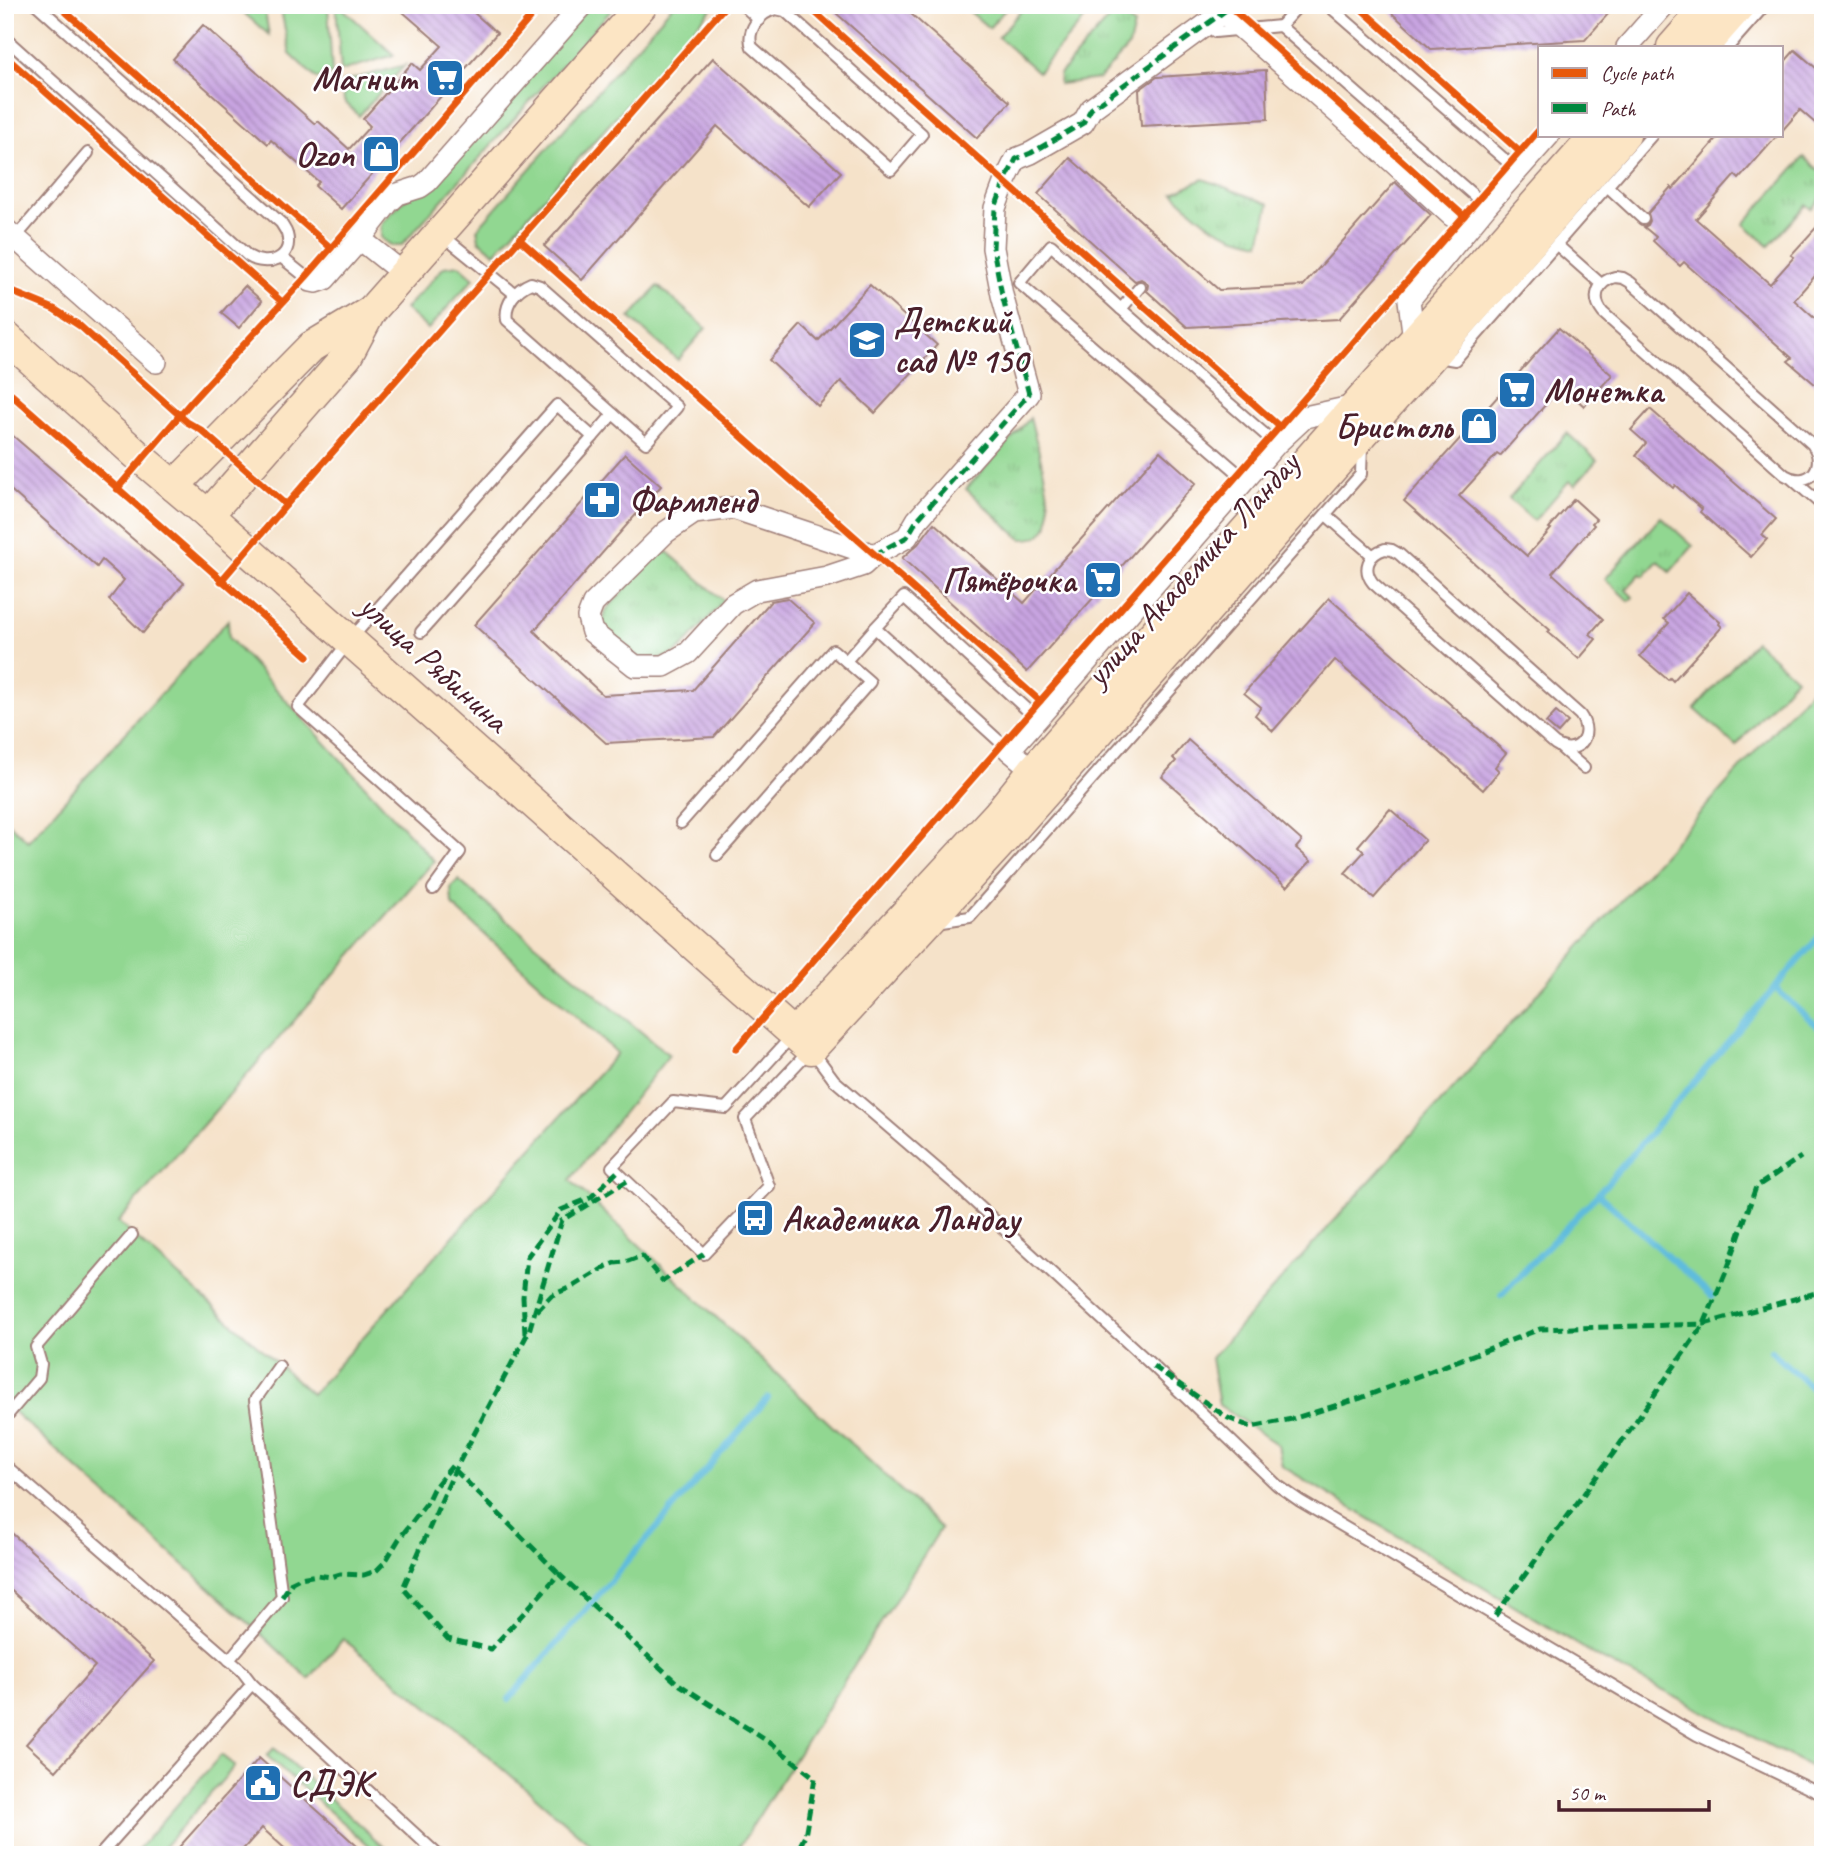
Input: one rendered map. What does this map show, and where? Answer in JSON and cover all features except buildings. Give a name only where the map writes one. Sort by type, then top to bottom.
[{"type":"street","points":[[208,515],[347,356],[371,311],[642,5]]},
{"type":"street","points":[[1628,46],[1664,5]]},
{"type":"street","points":[[1673,46],[1709,5]]},
{"type":"street","points":[[1704,46],[1740,5]]},
{"type":"street","points":[[311,281],[324,279],[398,194],[421,187],[427,182],[569,10]]},
{"type":"street","points":[[874,555],[733,509],[694,513],[666,532],[629,568],[593,604],[588,617],[592,632],[635,666],[664,666],[688,653],[733,604],[757,590],[827,577],[863,565],[874,555],[907,537],[917,520],[1029,394],[1002,295],[993,248],[995,208],[1016,159],[1083,123],[1091,109],[1221,14],[1243,30],[1452,216]]},
{"type":"street","points":[[1422,348],[1409,300],[1548,136]]},
{"type":"street","name":"улица Академика Ландау","points":[[803,1041],[926,923],[1006,837],[1422,348],[1595,136]]},
{"type":"street","name":"улица Академика Ландау","points":[[1422,348],[1485,297],[1624,136]]},
{"type":"street","points":[[8,239],[156,362]]},
{"type":"street","points":[[360,239],[404,274]]},
{"type":"street","points":[[174,486],[311,346],[371,311]]},
{"type":"street","name":"улица Рябинина","points":[[5,336],[126,446],[208,515],[803,1041]]},
{"type":"street","points":[[1033,770],[1009,750],[1276,444],[1306,417],[1359,421]]},
{"type":"street","name":"улица Академика Ландау","points":[[803,1041],[1033,770],[1359,421]]},
{"type":"lane","points":[[5,38],[248,256],[257,262],[268,263],[281,257],[288,236],[281,223],[37,5]]},
{"type":"lane","points":[[743,5],[759,20]]},
{"type":"lane","points":[[1243,30],[1280,26],[1299,5]]},
{"type":"lane","points":[[1729,46],[1765,5]]},
{"type":"lane","points":[[1335,7],[1518,170]]},
{"type":"lane","points":[[767,11],[785,11],[922,134],[891,170],[752,47],[750,31],[759,20],[767,11]]},
{"type":"lane","points":[[1280,26],[1486,206]]},
{"type":"lane","points":[[1422,348],[1455,360],[1651,136]]},
{"type":"lane","points":[[8,239],[88,153]]},
{"type":"lane","points":[[1606,186],[1643,219]]},
{"type":"lane","points":[[440,233],[515,295]]},
{"type":"lane","points":[[1245,479],[1019,283],[1051,245],[1276,444]]},
{"type":"lane","points":[[1557,245],[1601,284]]},
{"type":"lane","points":[[281,257],[311,281]]},
{"type":"lane","points":[[1792,479],[1808,478],[1814,473],[1819,458],[1812,444],[1630,282],[1615,277],[1601,284],[1596,299],[1603,313],[1785,475],[1823,506]]},
{"type":"lane","points":[[523,286],[540,286],[677,407],[646,443],[508,320],[506,312],[515,295],[523,286]]},
{"type":"lane","points":[[1121,309],[1140,287]]},
{"type":"lane","points":[[433,889],[460,852],[298,707],[350,640],[556,405],[593,437]]},
{"type":"lane","points":[[421,632],[613,414]]},
{"type":"lane","points":[[926,923],[970,917],[1326,515],[1361,474],[1359,421]]},
{"type":"lane","points":[[1326,515],[1372,555]]},
{"type":"lane","points":[[1561,748],[1576,747],[1586,736],[1587,728],[1580,715],[1399,554],[1385,550],[1372,555],[1367,570],[1373,583],[1555,744],[1584,768]]},
{"type":"lane","points":[[846,661],[904,597],[1037,719]]},
{"type":"lane","points":[[875,628],[1009,750]]},
{"type":"lane","points":[[681,823],[833,650],[870,682],[717,855]]},
{"type":"lane","points":[[803,1041],[745,1119],[769,1186],[704,1254],[612,1167],[673,1102],[726,1108],[803,1041]]},
{"type":"lane","points":[[803,1041],[834,1080],[956,1185],[1153,1366],[1277,1485],[1697,1735],[1823,1795]]},
{"type":"lane","points":[[5,1418],[39,1378],[41,1364],[36,1347],[132,1235]]},
{"type":"lane","points":[[229,1660],[282,1597],[255,1400],[279,1366]]},
{"type":"lane","points":[[5,1465],[242,1671],[252,1684],[438,1855]]},
{"type":"lane","points":[[100,1855],[252,1684]]},
{"type":"green space","points":[[264,5],[269,35],[236,6]]},
{"type":"green space","points":[[280,5],[328,5],[332,74],[317,79],[290,54]]},
{"type":"green space","points":[[336,5],[339,5],[394,55],[341,71]]},
{"type":"green space","points":[[591,5],[616,5],[401,246],[392,246],[381,238],[381,224]]},
{"type":"green space","points":[[673,5],[715,5],[495,253],[479,240],[477,229]]},
{"type":"green space","points":[[962,5],[1009,5],[989,28]]},
{"type":"green space","points":[[1026,5],[1095,7],[1038,72],[998,37]]},
{"type":"green space","points":[[1115,11],[1134,25],[1129,46],[1099,79],[1059,84],[1060,74]]},
{"type":"green space","points":[[405,65],[359,116],[344,101],[342,82]]},
{"type":"green space","points":[[1804,157],[1823,174],[1823,196],[1811,209],[1806,205],[1769,246],[1744,224]]},
{"type":"green space","points":[[1203,179],[1269,204],[1260,243],[1232,236],[1212,226],[1173,193]]},
{"type":"green space","points":[[459,265],[474,278],[428,329],[405,309],[444,267]]},
{"type":"green space","points":[[658,286],[706,328],[678,360],[630,318]]},
{"type":"green space","points":[[1030,418],[1044,475],[1049,520],[1041,534],[1021,539],[966,489]]},
{"type":"green space","points":[[1567,433],[1597,460],[1575,485],[1569,481],[1534,521],[1509,499]]},
{"type":"green space","points":[[1661,517],[1693,546],[1670,572],[1658,561],[1644,576],[1640,574],[1626,590],[1633,597],[1629,601],[1605,579]]},
{"type":"green space","points":[[663,548],[724,601],[681,649],[665,658],[642,659],[609,638],[602,624],[606,610]]},
{"type":"green space","points":[[228,620],[229,638],[434,861],[118,1222],[312,1394],[617,1053],[452,905],[451,888],[458,880],[669,1055],[570,1180],[941,1528],[734,1855],[603,1855],[472,1742],[343,1639],[309,1679],[5,1404],[5,820],[28,841]]},
{"type":"green space","points":[[1755,641],[1796,678],[1736,746],[1695,709]]},
{"type":"green space","points":[[1823,676],[1823,1773],[1603,1660],[1282,1466],[1278,1445],[1219,1405],[1211,1358]]},
{"type":"green space","points":[[274,1748],[393,1855],[379,1855],[267,1756]]},
{"type":"green space","points":[[221,1755],[235,1766],[157,1855],[133,1855]]},
{"type":"waterway","points":[[1501,1295],[1598,1194],[1823,932]]},
{"type":"waterway","points":[[1775,988],[1823,1031]]},
{"type":"waterway","points":[[1598,1194],[1712,1296]]},
{"type":"waterway","points":[[1771,1351],[1823,1398]]},
{"type":"waterway","points":[[509,1699],[768,1398]]},
{"type":"marked path","points":[[874,555],[907,537],[917,520],[1029,394],[1002,295],[993,248],[995,208],[1016,159],[1083,123],[1091,109],[1233,5]]},
{"type":"marked path","points":[[1495,1616],[1704,1324],[1728,1267],[1756,1187],[1801,1157]]},
{"type":"marked path","points":[[525,1334],[523,1297],[527,1257],[561,1210],[590,1198],[617,1172]]},
{"type":"marked path","points":[[627,1181],[562,1220],[529,1331],[455,1470],[403,1588],[448,1639],[491,1649],[559,1574],[677,1683],[769,1742],[815,1778],[805,1836],[795,1855]]},
{"type":"marked path","points":[[537,1311],[552,1295],[615,1263],[642,1256],[663,1281],[704,1254]]},
{"type":"marked path","points":[[1153,1366],[1228,1418],[1251,1427],[1292,1419],[1361,1398],[1540,1329],[1704,1324],[1823,1291]]},
{"type":"marked path","points":[[282,1597],[292,1582],[300,1578],[317,1575],[364,1575],[376,1571],[452,1466]]},
{"type":"marked path","points":[[455,1470],[559,1574]]},
{"type":"cycle path","points":[[58,5],[331,248]]},
{"type":"cycle path","points":[[117,489],[191,402],[306,277],[541,5]]},
{"type":"cycle path","points":[[221,581],[726,5]]},
{"type":"cycle path","points":[[807,5],[1280,427]]},
{"type":"cycle path","points":[[1228,5],[1464,216]]},
{"type":"cycle path","points":[[1357,5],[1520,152]]},
{"type":"cycle path","points":[[5,56],[282,302]]},
{"type":"cycle path","points":[[736,1049],[1538,131]]},
{"type":"cycle path","points":[[519,239],[1040,701]]},
{"type":"cycle path","points":[[5,285],[15,293],[54,309],[80,326],[187,422],[201,430],[286,505]]},
{"type":"cycle path","points":[[5,389],[308,656]]},
{"type":"place","name":"Магнит","points":[[445,78]]},
{"type":"place","name":"Ozon","points":[[381,154]]},
{"type":"place","name":"Детский сад № 150","points":[[867,340]]},
{"type":"place","name":"Монетка","points":[[1517,390]]},
{"type":"place","name":"Бристоль","points":[[1479,426]]},
{"type":"place","name":"Фармленд","points":[[602,500]]},
{"type":"place","name":"Пятёрочка","points":[[1103,580]]},
{"type":"place","name":"Академика Ландау","points":[[755,1218]]},
{"type":"place","name":"СДЭК","points":[[263,1783]]}]
